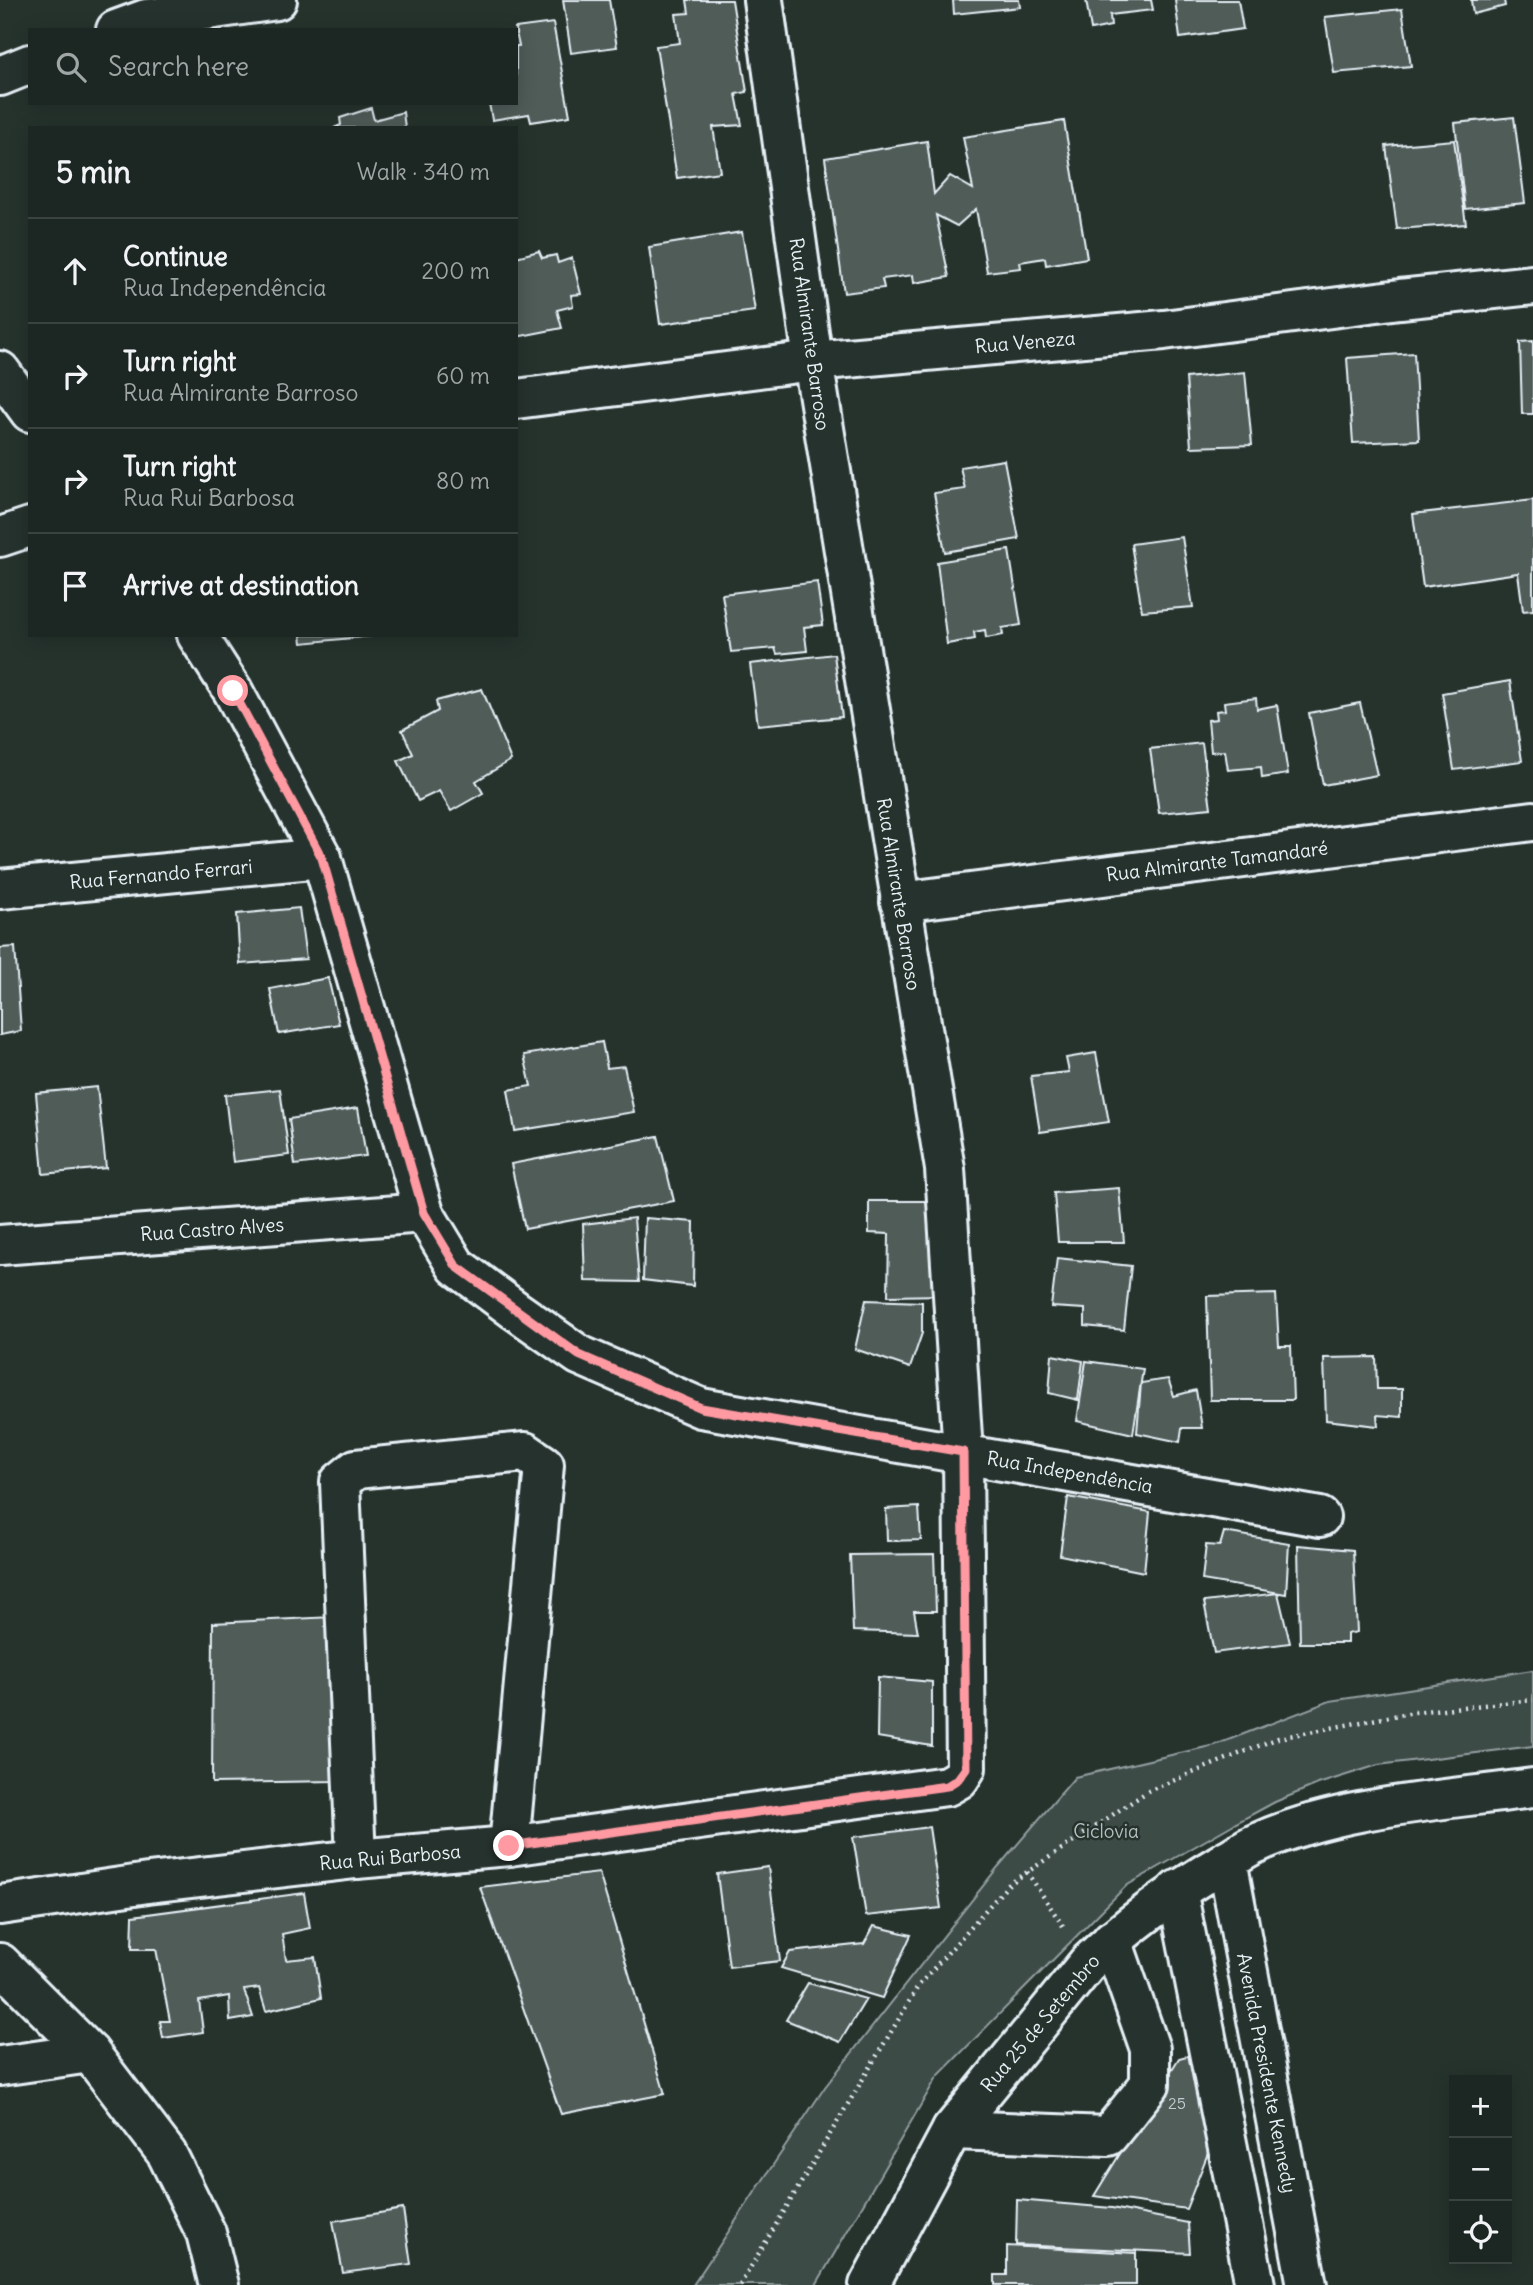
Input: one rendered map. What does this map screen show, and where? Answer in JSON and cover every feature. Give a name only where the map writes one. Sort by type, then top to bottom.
[{"type":"street","points":[[121,28],[146,19],[277,0]]},
{"type":"street","name":"Rua Almirante Barroso","points":[[763,0],[813,361],[945,1169],[963,1452],[966,1768],[958,1779],[947,1786]]},
{"type":"street","points":[[0,76],[28,65]]},
{"type":"street","name":"Rua Veneza","points":[[518,400],[813,361],[1164,330],[1400,299],[1533,285]]},
{"type":"street","points":[[0,371],[28,409]]},
{"type":"street","points":[[0,537],[28,528]]},
{"type":"street","name":"Rua Independência","points":[[198,637],[233,691],[322,858],[424,1213],[456,1266],[579,1355],[701,1408],[963,1452],[1320,1517]]},
{"type":"street","name":"Rua Almirante Tamandaré","points":[[900,902],[1533,821]]},
{"type":"street","name":"Rua Fernando Ferrari","points":[[0,889],[322,858]]},
{"type":"street","name":"Rua Castro Alves","points":[[0,1245],[424,1213]]},
{"type":"street","points":[[356,1859],[340,1482],[356,1469],[525,1452],[544,1465],[509,1846]]},
{"type":"street","name":"Rua Rui Barbosa","points":[[0,1905],[148,1883],[356,1859],[509,1846],[947,1786]]},
{"type":"street","name":"Rua 25 de Setembro","points":[[869,2285],[952,2130],[1100,1951],[1177,1890],[1256,1843],[1304,1827],[1359,1813],[1533,1788]]},
{"type":"street","name":"Avenida Presidente Kennedy","points":[[1227,1860],[1307,2285]]},
{"type":"street","points":[[1177,1890],[1255,2285]]},
{"type":"street","points":[[952,2130],[1108,2136],[1150,2084],[1150,2049],[1100,1951]]},
{"type":"street","points":[[0,1963],[90,2053],[167,2154],[206,2233],[219,2285]]},
{"type":"street","points":[[0,2066],[90,2053]]},
{"type":"path","points":[[740,2285],[919,1985],[1008,1885],[1148,1791],[1278,1738],[1413,1712],[1533,1700]]},
{"type":"path","points":[[1027,1872],[1100,1951]]},
{"type":"green space","name":"Ciclovia","points":[[1533,1670],[1533,1746],[1378,1765],[1318,1784],[1275,1802],[1126,1886],[937,2077],[816,2285],[693,2285],[825,2087],[998,1867],[1075,1777],[1215,1745],[1330,1701]]},
{"type":"building","points":[[563,0],[609,0],[617,47],[571,53]]},
{"type":"building","points":[[687,0],[732,0],[747,92],[736,94],[742,125],[713,127],[720,172],[677,178],[656,46],[680,43],[676,14],[689,13]]},
{"type":"building","points":[[953,0],[1019,0],[1020,7],[954,14]]},
{"type":"building","points":[[1086,0],[1151,0],[1153,10],[1110,15],[1111,26],[1091,30]]},
{"type":"building","points":[[1175,0],[1238,0],[1243,29],[1180,38]]},
{"type":"building","points":[[1471,0],[1504,0],[1505,6],[1473,14]]},
{"type":"building","points":[[1402,9],[1411,66],[1334,73],[1325,17]]},
{"type":"building","points":[[553,23],[570,116],[531,122],[529,114],[492,120],[489,105],[518,105],[519,46],[518,28],[515,28]]},
{"type":"building","points":[[371,108],[374,120],[403,112],[405,126],[339,126],[341,125],[340,118]]},
{"type":"building","points":[[1514,117],[1525,203],[1465,209],[1455,123]]},
{"type":"building","points":[[1064,121],[1087,258],[1046,265],[1045,258],[1020,262],[1021,268],[987,272],[976,209],[957,226],[936,215],[949,277],[914,283],[913,275],[882,279],[884,288],[844,293],[825,158],[927,141],[934,194],[950,176],[973,189],[963,137]]},
{"type":"building","points":[[1454,140],[1466,224],[1397,229],[1386,146]]},
{"type":"building","points":[[742,232],[755,311],[660,324],[649,247]]},
{"type":"building","points":[[539,251],[542,258],[556,255],[558,263],[572,258],[581,294],[571,295],[573,306],[557,310],[562,328],[518,337],[518,256]]},
{"type":"building","points":[[1533,341],[1533,414],[1522,414],[1520,342]]},
{"type":"building","points":[[1414,353],[1419,440],[1353,443],[1347,358]]},
{"type":"building","points":[[1245,372],[1252,445],[1191,447],[1186,378]]},
{"type":"building","points":[[1004,460],[1019,539],[945,552],[934,493],[965,489],[960,467]]},
{"type":"building","points":[[1533,500],[1533,610],[1523,611],[1518,573],[1423,587],[1413,514]]},
{"type":"building","points":[[1182,537],[1193,607],[1142,611],[1131,544]]},
{"type":"building","points":[[1009,550],[1021,625],[1002,628],[1003,635],[986,638],[985,630],[974,632],[975,639],[947,644],[937,562]]},
{"type":"building","points":[[817,582],[823,625],[804,627],[807,651],[777,654],[775,648],[731,652],[722,594]]},
{"type":"building","points":[[301,637],[362,637],[302,643]]},
{"type":"building","points":[[834,654],[842,717],[758,725],[750,664]]},
{"type":"building","points":[[1510,681],[1522,761],[1454,770],[1442,693]]},
{"type":"building","points":[[482,689],[511,760],[476,781],[483,793],[451,811],[439,791],[418,801],[398,761],[413,754],[402,730],[438,711],[436,701]]},
{"type":"building","points":[[1256,698],[1257,709],[1277,705],[1288,774],[1262,778],[1261,767],[1228,770],[1225,751],[1211,752],[1208,720],[1217,719],[1216,711],[1225,710],[1224,702]]},
{"type":"building","points":[[1360,703],[1377,775],[1323,785],[1309,713]]},
{"type":"building","points":[[1202,743],[1211,808],[1159,813],[1150,749]]},
{"type":"building","points":[[299,908],[306,959],[240,964],[237,914]]},
{"type":"building","points":[[15,947],[21,1031],[0,1035],[0,948]]},
{"type":"building","points":[[328,978],[339,1024],[279,1034],[270,989]]},
{"type":"building","points":[[602,1042],[607,1068],[624,1066],[634,1112],[515,1131],[508,1090],[531,1086],[524,1055]]},
{"type":"building","points":[[1096,1053],[1109,1122],[1040,1132],[1031,1076],[1069,1072],[1066,1058]]},
{"type":"building","points":[[97,1087],[106,1168],[43,1174],[36,1093]]},
{"type":"building","points":[[280,1089],[289,1155],[233,1162],[225,1095]]},
{"type":"building","points":[[358,1108],[366,1156],[295,1165],[289,1119]]},
{"type":"building","points":[[658,1136],[674,1201],[525,1229],[511,1164]]},
{"type":"building","points":[[1119,1188],[1124,1242],[1058,1242],[1054,1193]]},
{"type":"building","points":[[869,1201],[942,1201],[945,1295],[888,1296],[889,1234],[869,1233]]},
{"type":"building","points":[[634,1218],[639,1282],[585,1281],[583,1224]]},
{"type":"building","points":[[645,1218],[694,1222],[693,1286],[643,1280]]},
{"type":"building","points":[[1057,1258],[1131,1266],[1124,1330],[1085,1326],[1085,1309],[1051,1307]]},
{"type":"building","points":[[1276,1294],[1279,1346],[1291,1346],[1293,1400],[1210,1400],[1207,1296]]},
{"type":"building","points":[[866,1300],[922,1302],[922,1333],[910,1368],[855,1349]]},
{"type":"building","points":[[1052,1355],[1083,1361],[1078,1400],[1049,1393]]},
{"type":"building","points":[[1376,1357],[1377,1389],[1402,1389],[1402,1417],[1377,1415],[1378,1426],[1326,1420],[1324,1358]]},
{"type":"building","points":[[1086,1361],[1143,1369],[1133,1434],[1077,1421]]},
{"type":"building","points":[[1168,1379],[1174,1396],[1196,1390],[1202,1428],[1182,1428],[1180,1442],[1137,1433],[1141,1383]]},
{"type":"building","points":[[1068,1497],[1150,1512],[1144,1572],[1060,1555]]},
{"type":"building","points":[[919,1507],[921,1540],[887,1541],[886,1509]]},
{"type":"building","points":[[1224,1532],[1289,1543],[1286,1594],[1202,1580],[1206,1545],[1220,1546]]},
{"type":"building","points":[[1298,1545],[1353,1550],[1357,1632],[1347,1634],[1347,1643],[1300,1643]]},
{"type":"building","points":[[934,1554],[936,1611],[914,1611],[918,1633],[853,1631],[850,1555]]},
{"type":"building","points":[[1278,1593],[1290,1643],[1214,1653],[1204,1602]]},
{"type":"building","points":[[333,1617],[335,1781],[212,1783],[213,1623]]},
{"type":"building","points":[[878,1677],[932,1682],[932,1746],[877,1737]]},
{"type":"building","points":[[929,1827],[941,1908],[866,1916],[853,1837]]},
{"type":"building","points":[[768,1867],[780,1961],[729,1967],[717,1874]]},
{"type":"building","points":[[599,1873],[665,2094],[561,2114],[480,1887]]},
{"type":"building","points":[[304,1893],[310,1928],[282,1934],[286,1960],[315,1957],[321,1998],[266,2011],[259,1988],[244,1990],[253,2017],[230,2021],[229,1996],[199,2001],[203,2032],[163,2038],[160,2021],[170,2021],[156,1949],[132,1949],[133,1916]]},
{"type":"building","points":[[874,1926],[911,1935],[882,1998],[781,1968],[790,1952],[864,1944]]},
{"type":"building","points":[[808,1983],[866,1999],[840,2042],[786,2020]]},
{"type":"building","points":[[1194,2054],[1210,2148],[1186,2209],[1094,2196],[1179,2058]]},
{"type":"building","points":[[1017,2200],[1112,2208],[1188,2223],[1190,2253],[1016,2245]]},
{"type":"building","points":[[403,2209],[411,2264],[343,2273],[333,2221]]},
{"type":"building","points":[[1007,2246],[1136,2253],[1136,2285],[995,2285],[995,2275],[1007,2275]]},
{"type":"route","points":[[233,691],[322,858],[424,1213],[456,1266],[579,1355],[701,1408],[963,1452],[966,1768],[958,1779],[947,1786],[509,1846]]}]
